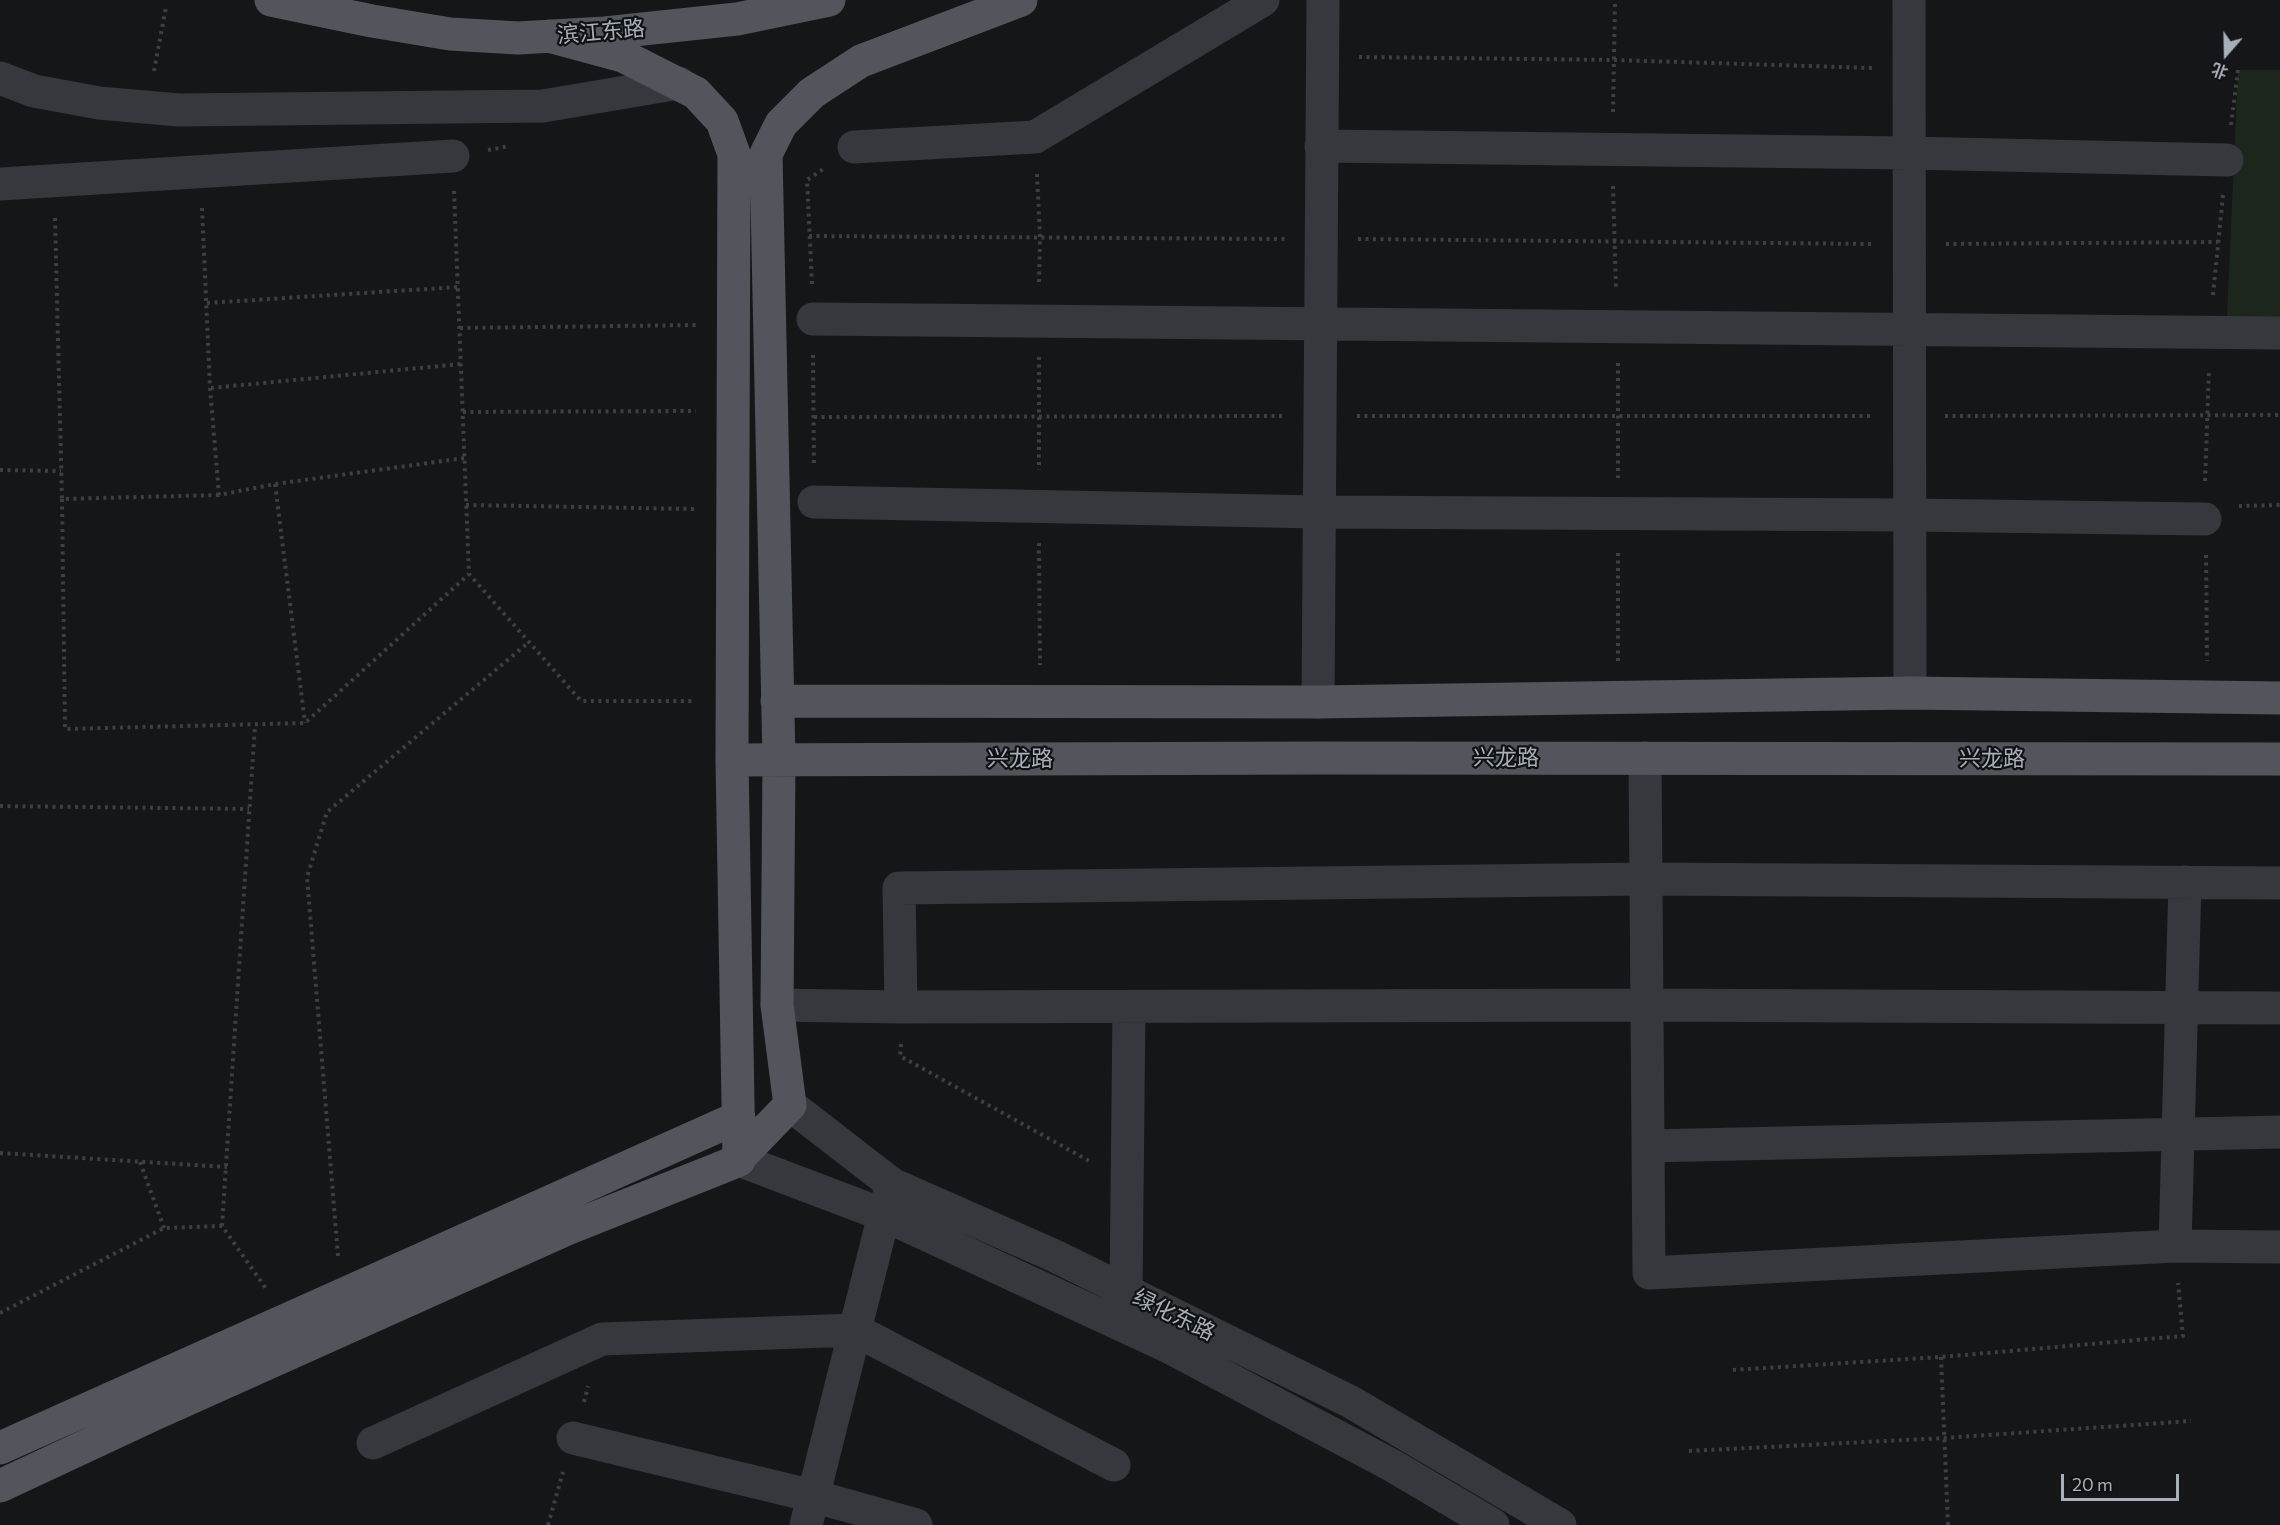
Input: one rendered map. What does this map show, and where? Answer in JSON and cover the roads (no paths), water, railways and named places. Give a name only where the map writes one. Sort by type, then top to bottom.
[{"type":"main road","name":"滨江东路","points":[[272,0],[372,21],[450,34],[518,38],[605,33],[737,19],[829,0]]},
{"type":"main road","points":[[0,1486],[152,1414],[567,1229],[740,1160],[790,1105],[777,1005],[779,760],[766,154],[781,124],[812,93],[861,61],[1021,0]]},
{"type":"main road","points":[[549,36],[623,56],[696,93],[722,121],[734,154],[732,760],[740,1160]]},
{"type":"main road","points":[[777,700],[1318,702],[1910,693],[2280,698]]},
{"type":"main road","name":"兴龙路","points":[[732,760],[2280,759]]},
{"type":"main road","points":[[0,1448],[739,1117]]},
{"type":"street","points":[[854,147],[1035,137],[1263,0]]},
{"type":"street","points":[[1318,702],[1323,0]]},
{"type":"street","points":[[1909,0],[1910,693]]},
{"type":"street","points":[[0,78],[34,90],[99,104],[179,110],[543,106],[679,83]]},
{"type":"street","points":[[1321,146],[1909,153],[2227,160]]},
{"type":"street","points":[[0,184],[453,156]]},
{"type":"street","points":[[813,319],[2280,333]]},
{"type":"street","points":[[814,502],[1319,512],[2205,519]]},
{"type":"street","points":[[1645,758],[1649,1273],[2175,1246],[2280,1247]]},
{"type":"street","points":[[901,1007],[899,888],[1646,879],[2280,883]]},
{"type":"street","points":[[2175,1246],[2185,882]]},
{"type":"street","points":[[777,1005],[2280,1008]]},
{"type":"street","points":[[1126,1291],[1128,1007]]},
{"type":"street","name":"绿化东路","points":[[790,1105],[888,1199],[1393,1466],[1493,1525]]},
{"type":"street","points":[[1648,1146],[2280,1132]]},
{"type":"street","name":"绿化东路","points":[[740,1160],[888,1199],[1055,1256],[1351,1401],[1560,1525]]},
{"type":"street","points":[[810,1510],[888,1199]]},
{"type":"street","points":[[373,1443],[602,1339],[855,1330],[1114,1465]]},
{"type":"street","points":[[573,1438],[810,1510],[916,1525]]}]
